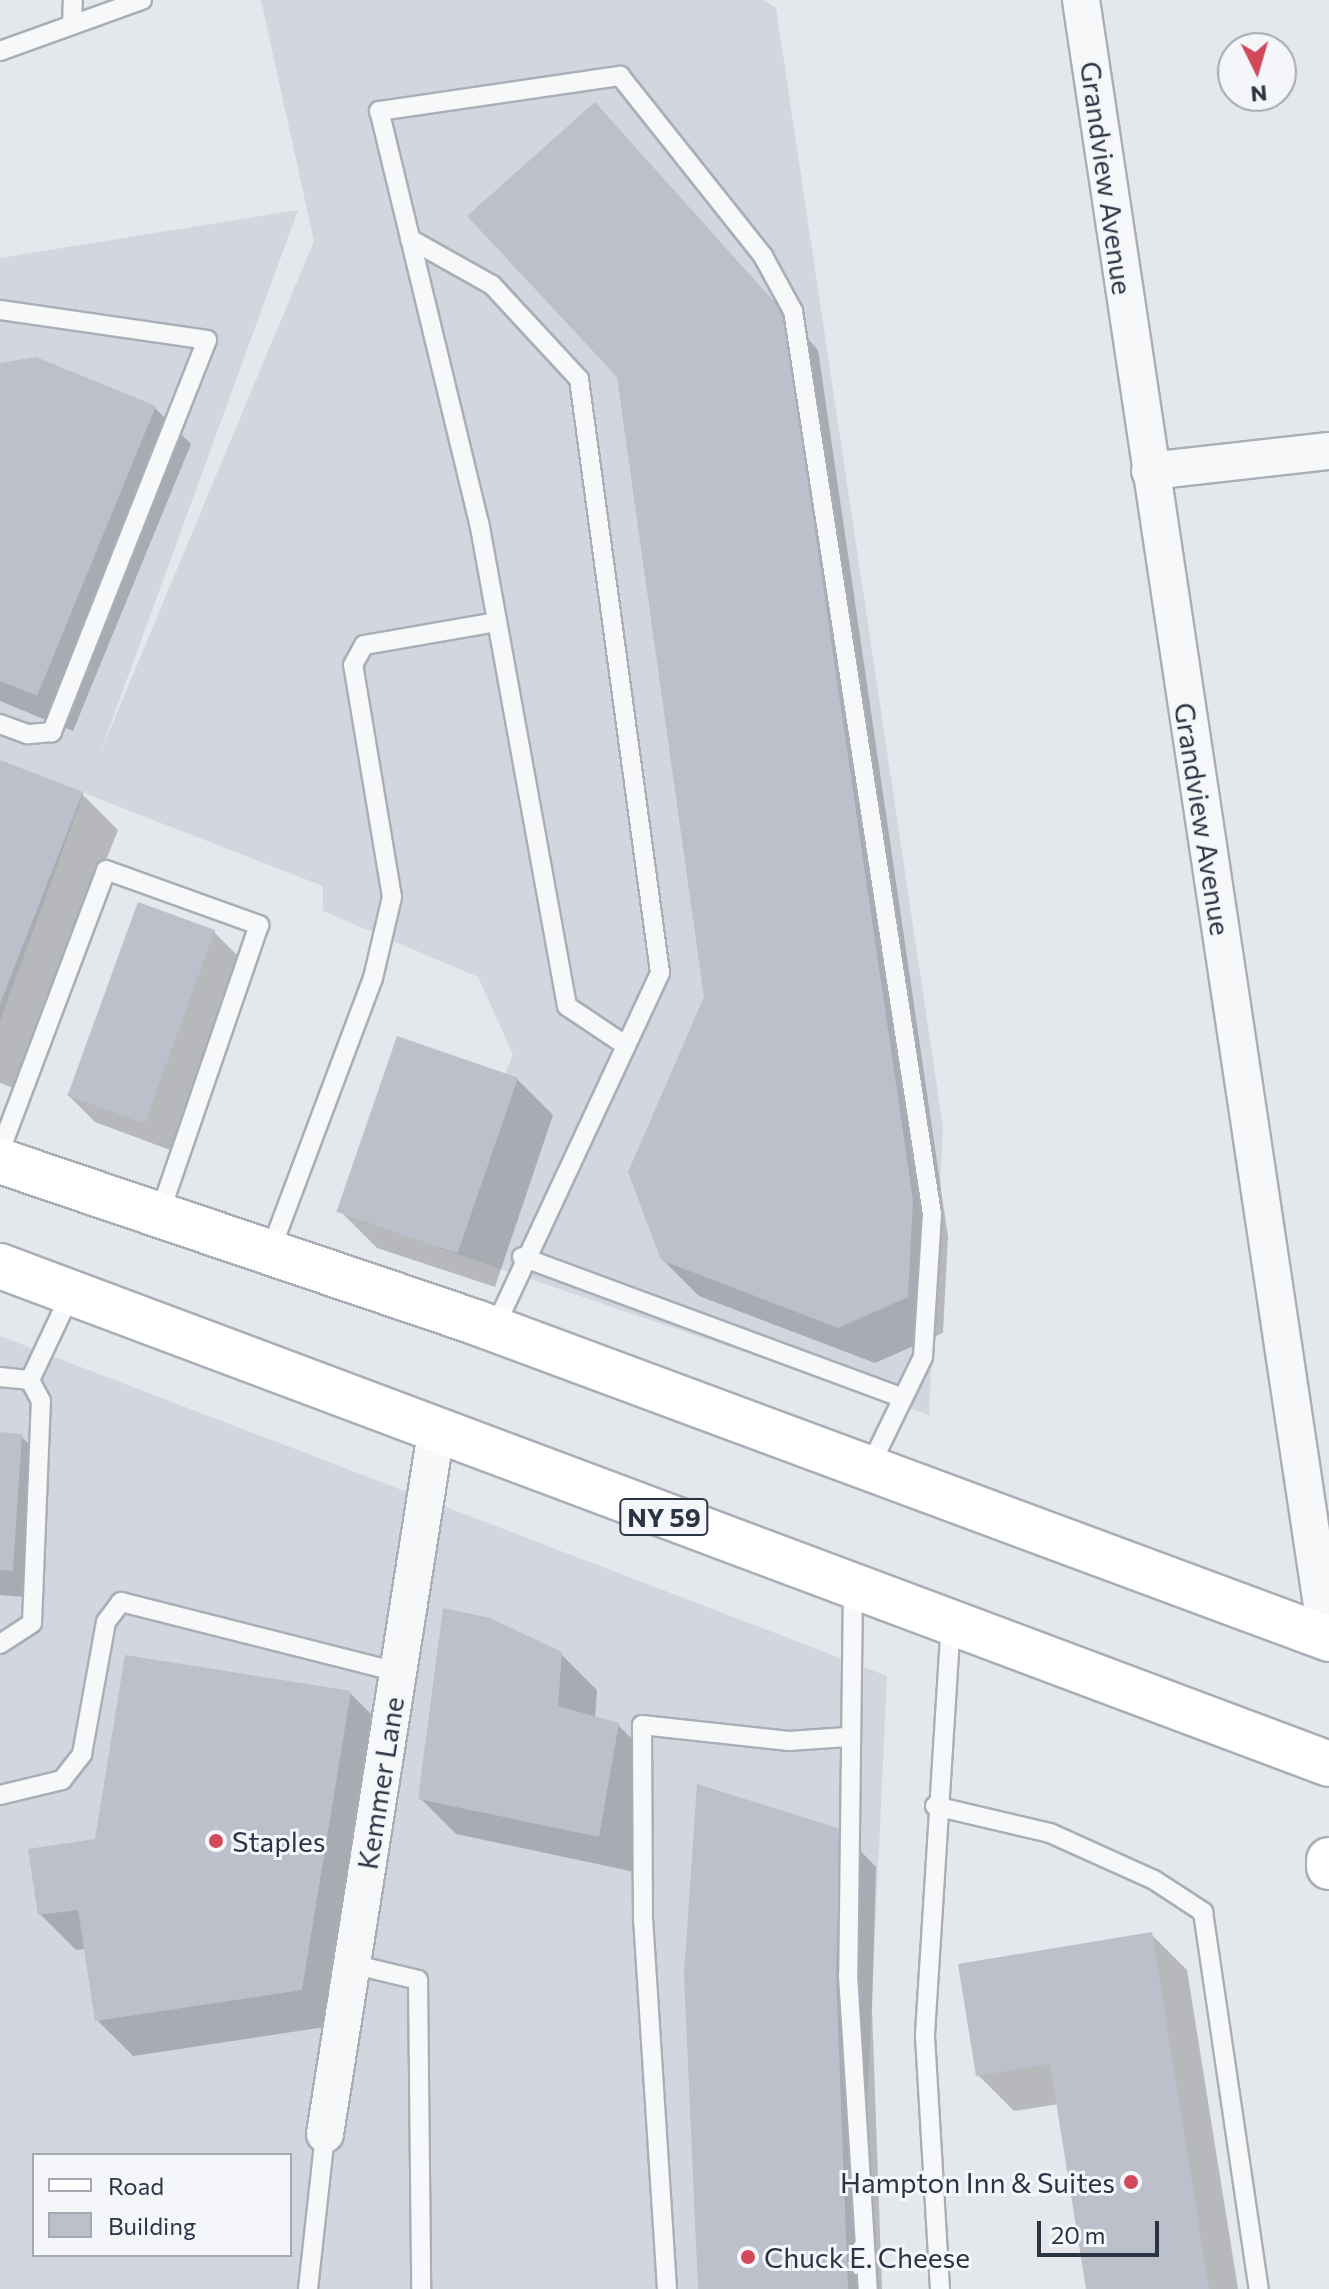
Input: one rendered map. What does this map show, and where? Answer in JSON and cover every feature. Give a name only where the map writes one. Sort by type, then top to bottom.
[{"type":"main road","points":[[0,1161],[494,1329],[1328,1640]]},
{"type":"main road","name":"NY 59","points":[[0,1266],[436,1432],[1329,1764]]},
{"type":"main road","points":[[1329,1860],[1329,1867]]},
{"type":"street","name":"Grandview Avenue","points":[[1081,0],[1328,1640]]},
{"type":"street","points":[[1150,471],[1329,451]]},
{"type":"street","name":"Kemmer Lane","points":[[325,2134],[436,1432]]},
{"type":"lane","points":[[72,25],[73,0]]},
{"type":"lane","points":[[0,51],[142,0]]},
{"type":"lane","points":[[625,1045],[567,1006],[497,622],[379,111],[620,76],[763,256],[793,311],[932,1214],[923,1357],[869,1468]]},
{"type":"lane","points":[[410,239],[492,285],[579,379],[660,973],[522,1257],[494,1329]]},
{"type":"lane","points":[[0,310],[207,340],[52,732],[27,734],[0,724]]},
{"type":"lane","points":[[270,1252],[373,978],[392,897],[353,665],[364,645],[497,622]]},
{"type":"lane","points":[[0,1151],[106,870],[259,925],[159,1215]]},
{"type":"lane","points":[[522,1257],[903,1398]]},
{"type":"lane","points":[[30,1380],[71,1293]]},
{"type":"lane","points":[[0,1377],[30,1380]]},
{"type":"lane","points":[[0,1644],[32,1623],[41,1401],[30,1380]]},
{"type":"lane","points":[[853,1587],[847,1737],[848,1975],[868,2289]]},
{"type":"lane","points":[[0,1795],[62,1780],[82,1754],[106,1622],[121,1602],[398,1672]]},
{"type":"lane","points":[[940,2289],[925,2034],[935,1806],[951,1624]]},
{"type":"lane","points":[[667,2289],[643,1921],[642,1725],[789,1741],[847,1737]]},
{"type":"lane","points":[[935,1806],[1050,1833],[1154,1880],[1203,1912],[1259,2289]]},
{"type":"lane","points":[[352,1964],[418,1980],[421,2289]]},
{"type":"lane","points":[[308,2289],[325,2134]]},
{"type":"shaded area","points":[[261,0],[764,0],[776,8],[943,1127],[929,1415],[439,1248],[513,1054],[478,977],[323,911],[323,886],[84,793],[0,1021],[0,258],[298,210],[99,756],[314,241]]},
{"type":"shaded area","points":[[0,1336],[887,1676],[864,2173],[866,2289],[0,2289]]},
{"type":"building","points":[[595,102],[783,312],[913,1200],[908,1297],[838,1328],[661,1260],[628,1172],[704,997],[617,377],[467,216]]},
{"type":"building","points":[[36,357],[156,406],[37,696],[0,681],[0,363]]},
{"type":"building","points":[[0,760],[83,792],[0,1004]]},
{"type":"building","points":[[138,902],[215,930],[145,1124],[68,1096]]},
{"type":"building","points":[[397,1036],[518,1078],[457,1254],[336,1212]]},
{"type":"building","points":[[0,1432],[22,1434],[13,1571],[0,1570]]},
{"type":"building","points":[[443,1608],[490,1618],[562,1652],[558,1706],[619,1723],[599,1837],[418,1799]]},
{"type":"building","points":[[125,1655],[351,1691],[302,1990],[95,2021],[78,1910],[38,1915],[28,1849],[95,1839]]},
{"type":"building","points":[[697,1784],[841,1829],[836,1972],[848,2289],[698,2289],[684,1974]]},
{"type":"building","name":"Hampton Inn & Suites","points":[[1152,1932],[1209,2289],[1086,2289],[1050,2064],[976,2076],[958,1964]]},
{"type":"place","name":"Staples","points":[[216,1841]]},
{"type":"place","name":"Hampton Inn & Suites","points":[[1131,2182]]},
{"type":"place","name":"Chuck E. Cheese","points":[[748,2257]]}]
